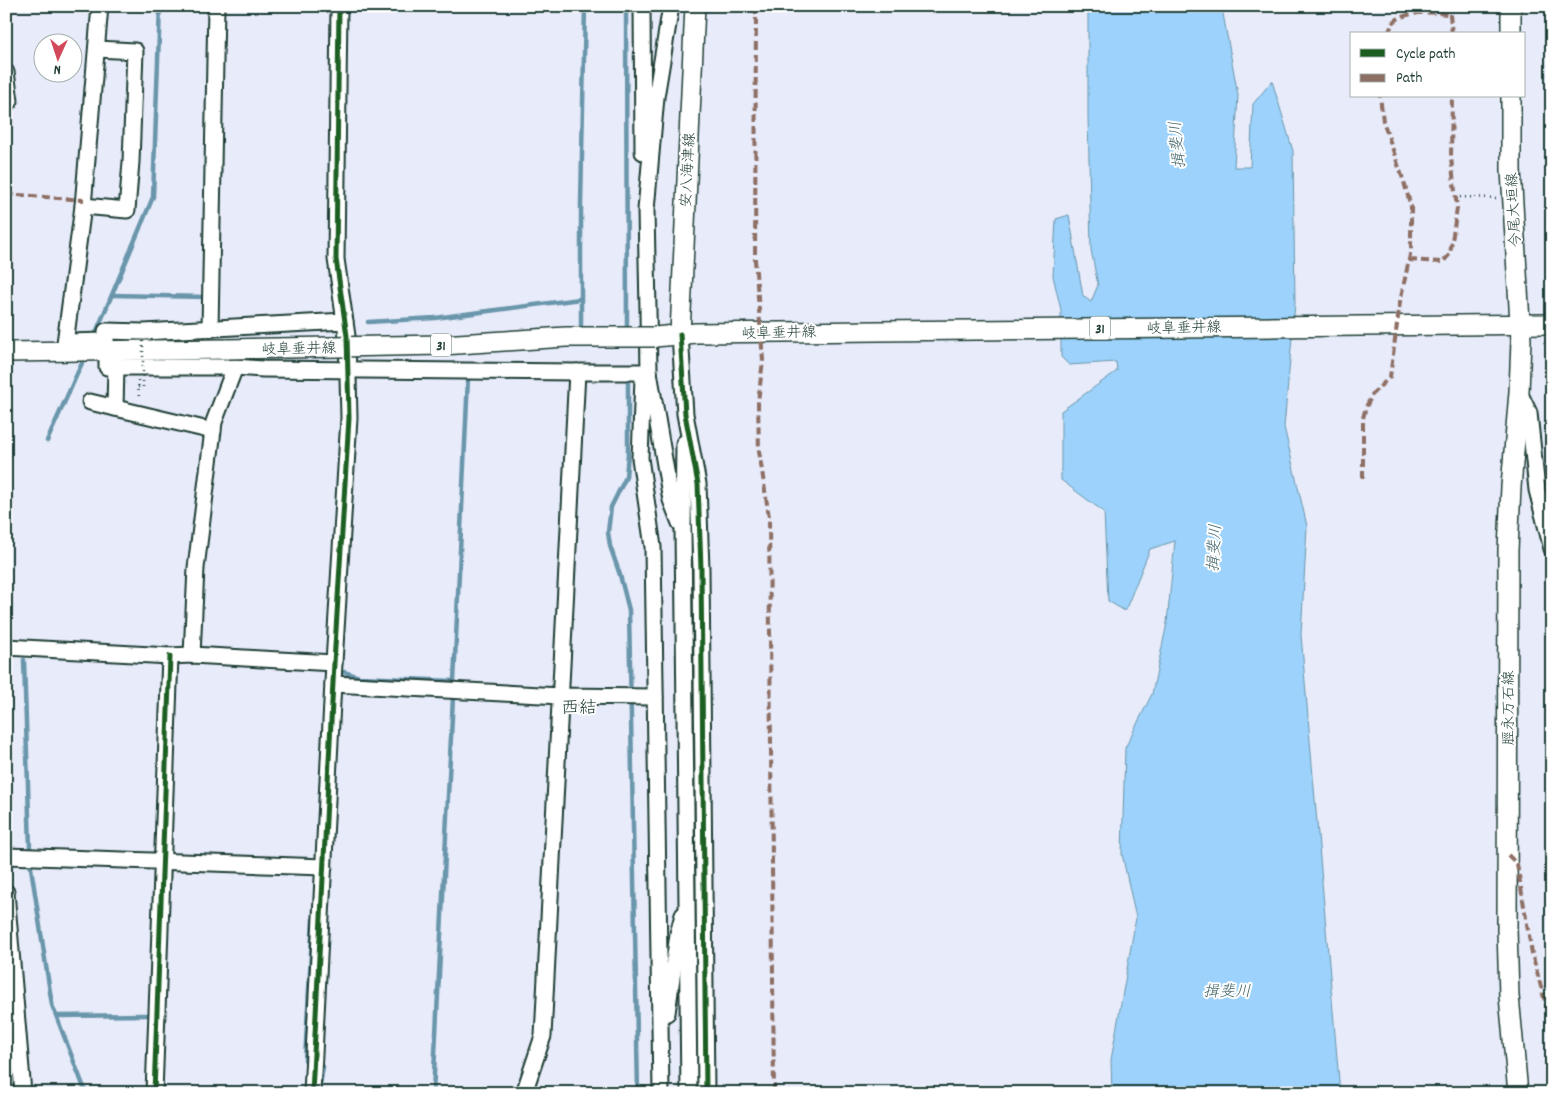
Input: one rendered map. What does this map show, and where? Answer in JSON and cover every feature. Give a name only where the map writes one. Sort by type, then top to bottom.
[{"type":"main road","name":"安八海津線","points":[[688,333],[695,6]]},
{"type":"main road","points":[[1511,6],[1511,32]]},
{"type":"main road","name":"今尾大垣線","points":[[1511,98],[1512,324]]},
{"type":"main road","name":"脛永万石線","points":[[1512,324],[1518,392],[1508,550],[1507,929],[1509,996],[1518,1093]]},
{"type":"main road","name":"岐阜垂井線","points":[[7,353],[65,346],[111,359],[228,349],[442,345],[566,336],[654,337],[688,333],[1552,324]]},
{"type":"street","points":[[100,6],[83,206],[65,346],[106,341],[106,331],[144,332],[345,321]]},
{"type":"street","points":[[210,328],[216,6]]},
{"type":"street","points":[[312,1093],[348,418],[345,321],[336,259],[339,6]]},
{"type":"street","points":[[642,6],[643,152],[649,372],[670,500],[683,529]]},
{"type":"street","points":[[646,210],[656,97],[671,6]]},
{"type":"street","points":[[83,206],[127,210],[132,162],[135,51],[97,49]]},
{"type":"street","points":[[6,72],[10,101],[6,101]]},
{"type":"street","points":[[688,333],[683,529],[689,1093]]},
{"type":"street","points":[[115,408],[111,359],[263,369],[649,372]]},
{"type":"street","points":[[192,655],[196,568],[214,422],[235,367]]},
{"type":"street","points":[[524,1093],[543,1036],[577,372]]},
{"type":"street","points":[[649,372],[643,378],[640,458],[653,547],[661,1093]]},
{"type":"street","points":[[1518,392],[1529,413],[1537,490],[1552,548]]},
{"type":"street","points":[[90,402],[213,431]]},
{"type":"street","points":[[685,414],[698,484],[701,579],[706,1093]]},
{"type":"street","points":[[6,647],[170,656],[192,655],[334,664]]},
{"type":"street","points":[[154,1093],[170,656]]},
{"type":"street","points":[[333,684],[561,696],[655,697]]},
{"type":"street","points":[[6,856],[324,867]]},
{"type":"street","points":[[6,892],[23,1093]]},
{"type":"street","points":[[656,1093],[678,934],[688,894]]},
{"type":"path","points":[[1455,198],[1512,198]]},
{"type":"path","points":[[139,404],[138,387],[143,387],[143,338]]},
{"type":"path","points":[[1544,342],[1547,346]]},
{"type":"water","name":"揖斐川","points":[[1088,6],[1223,6],[1238,95],[1234,167],[1250,167],[1253,104],[1272,81],[1293,151],[1295,304],[1284,427],[1307,526],[1301,635],[1340,1093],[1112,1093],[1111,1060],[1136,918],[1122,854],[1125,748],[1152,694],[1167,623],[1175,541],[1150,549],[1125,611],[1108,601],[1104,512],[1061,480],[1061,411],[1117,371],[1116,362],[1069,365],[1061,357],[1061,310],[1053,276],[1056,219],[1069,215],[1083,296],[1091,302],[1098,285],[1091,250]]},
{"type":"waterway","points":[[95,335],[153,197],[160,6]]},
{"type":"waterway","points":[[581,333],[581,204],[585,6]]},
{"type":"waterway","points":[[626,6],[627,333]]},
{"type":"waterway","points":[[112,295],[206,297]]},
{"type":"waterway","points":[[368,322],[435,318],[580,299]]},
{"type":"waterway","points":[[47,441],[82,363]]},
{"type":"waterway","points":[[628,376],[628,453],[626,477],[611,507],[608,532],[610,546],[629,610],[638,1093]]},
{"type":"waterway","points":[[344,672],[359,677],[454,681],[468,378],[472,378]]},
{"type":"waterway","points":[[24,660],[30,848]]},
{"type":"waterway","points":[[433,1093],[453,697]]},
{"type":"waterway","points":[[30,861],[52,1005],[86,1093]]},
{"type":"waterway","points":[[305,1060],[313,919]]},
{"type":"waterway","points":[[57,1016],[148,1015]]},
{"type":"waterway","points":[[319,1090],[323,1067]]},
{"type":"marked path","points":[[756,6],[755,260],[763,360],[758,402],[759,451],[769,517],[774,1093]]},
{"type":"marked path","points":[[1452,32],[1450,15],[1454,6]]},
{"type":"marked path","points":[[1389,32],[1393,23],[1404,16],[1420,13],[1450,15]]},
{"type":"marked path","points":[[1363,478],[1363,418],[1373,393],[1390,377],[1400,302],[1411,250],[1411,207],[1383,121],[1380,98]]},
{"type":"marked path","points":[[1409,260],[1443,262],[1450,254],[1457,208],[1451,158],[1452,98]]},
{"type":"marked path","points":[[6,194],[84,200]]},
{"type":"marked path","points":[[1508,855],[1517,864],[1532,954],[1552,1027]]},
{"type":"cycle path","points":[[312,1093],[334,663],[349,418],[347,336],[336,259],[339,6]]},
{"type":"cycle path","points":[[680,334],[685,414],[698,484],[701,569],[706,1093]]},
{"type":"cycle path","points":[[154,1093],[170,656]]},
{"type":"district","name":"西結","points":[[579,707]]}]
